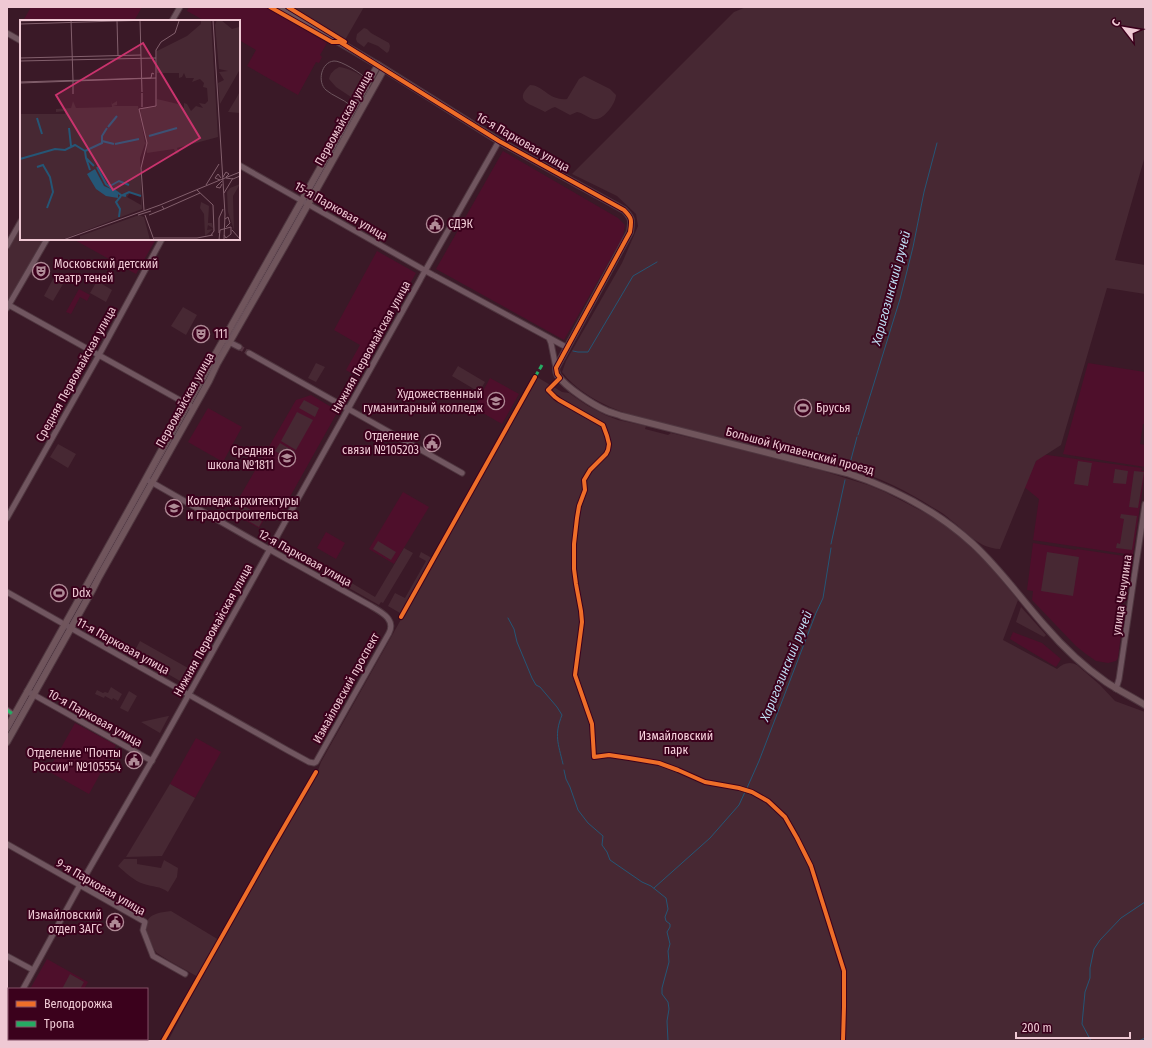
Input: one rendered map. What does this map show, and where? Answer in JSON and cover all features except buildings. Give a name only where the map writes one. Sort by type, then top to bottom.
[{"type":"main road","name":"16-я Парковая улица","points":[[278,7],[378,65],[499,141],[624,210],[630,217],[632,222],[630,232],[566,348]]},
{"type":"main road","name":"Первомайская улица","points":[[7,742],[64,625],[149,480],[194,408],[227,341],[302,200],[378,65]]},
{"type":"main road","name":"Первомайская улица","points":[[7,728],[71,629],[94,589],[187,405],[309,204],[384,69]]},
{"type":"main road","points":[[556,368],[566,348]]},
{"type":"main road","name":"Большой Купавенский проезд","points":[[556,368],[557,374],[563,382],[581,396],[606,410],[643,421],[847,473],[885,488],[928,510],[953,527],[990,561],[1045,626],[1095,674],[1145,705]]},
{"type":"street","points":[[173,20],[180,7]]},
{"type":"street","points":[[7,33],[20,40]]},
{"type":"street","name":"Нижняя Первомайская улица","points":[[23,988],[152,761],[499,141]]},
{"type":"street","name":"15-я Парковая улица","points":[[240,167],[566,348]]},
{"type":"street","points":[[7,246],[20,223]]},
{"type":"street","points":[[46,240],[8,306],[194,408]]},
{"type":"street","name":"Средняя Первомайская улица","points":[[7,518],[99,355],[161,240]]},
{"type":"street","points":[[549,338],[556,368]]},
{"type":"street","points":[[227,341],[239,347]]},
{"type":"street","points":[[249,352],[462,473]]},
{"type":"street","name":"12-я Парковая улица","points":[[149,480],[270,550],[382,612],[390,621]]},
{"type":"street","name":"улица Чечулина","points":[[1116,688],[1120,678],[1145,504]]},
{"type":"street","name":"11-я Парковая улица","points":[[7,592],[303,759],[314,763]]},
{"type":"street","name":"Измайловский проспект","points":[[314,763],[319,759],[389,633],[391,626],[390,621]]},
{"type":"street","name":"10-я Парковая улица","points":[[30,693],[152,761]]},
{"type":"street","points":[[7,710],[14,715]]},
{"type":"street","name":"9-я Парковая улица","points":[[7,844],[145,922],[143,930],[153,956],[185,974]]},
{"type":"street","points":[[7,956],[33,970]]},
{"type":"shaded area","points":[[31,7],[142,7],[135,20],[24,20]]},
{"type":"shaded area","points":[[189,7],[266,7],[327,43],[320,55],[322,57],[319,63],[316,62],[298,95],[247,66],[256,50],[240,41],[240,20],[203,20],[187,11]]},
{"type":"shaded area","points":[[503,151],[618,218],[625,225],[623,237],[564,340],[436,269]]},
{"type":"shaded area","points":[[75,240],[155,240],[136,274]]},
{"type":"shaded area","points":[[377,251],[416,273],[358,377],[346,370],[360,345],[334,330]]},
{"type":"shaded area","points":[[79,289],[90,295],[87,301],[80,297],[71,314],[66,312]]},
{"type":"shaded area","points":[[1088,363],[1145,372],[1145,424],[1143,424],[1140,444],[1145,445],[1145,467],[1063,454]]},
{"type":"shaded area","name":"Художественный гуманитарный колледж","points":[[490,378],[519,394],[502,424],[474,408]]},
{"type":"shaded area","name":"Средняя школа №1811","points":[[311,395],[338,411],[277,520],[267,515],[259,528],[237,516],[241,508],[235,505],[296,400]]},
{"type":"shaded area","points":[[208,408],[242,427],[223,462],[188,442]]},
{"type":"shaded area","points":[[1040,454],[1142,468],[1141,471],[1145,471],[1133,555],[1033,540],[1039,499],[1023,486]]},
{"type":"shaded area","points":[[403,492],[429,507],[394,564],[369,549]]},
{"type":"shaded area","points":[[326,532],[345,543],[336,559],[317,548]]},
{"type":"shaded area","points":[[1033,543],[1131,557],[1131,559],[1127,559],[1126,567],[1130,568],[1125,602],[1121,602],[1120,609],[1124,609],[1118,658],[1116,661],[1108,663],[1096,661],[1086,654],[1076,646],[1032,600],[1033,591],[1027,590]]},
{"type":"shaded area","points":[[1013,632],[1042,643],[1061,659],[1056,667],[1010,639]]},
{"type":"shaded area","points":[[75,723],[116,745],[89,794],[48,771]]},
{"type":"shaded area","points":[[196,738],[221,752],[195,798],[170,784]]},
{"type":"shaded area","points":[[47,959],[88,982],[85,988],[31,988]]},
{"type":"green space","points":[[291,7],[364,7],[345,40]]},
{"type":"green space","points":[[746,7],[1145,7],[1145,156],[1115,260],[1145,265],[1145,294],[1107,288],[1061,445],[1036,461],[1000,549],[985,546],[979,543],[940,512],[913,495],[882,480],[861,472],[829,463],[628,414],[591,397],[572,383],[562,372],[566,361],[622,263],[638,226],[636,214],[617,196],[572,174],[734,12]]},
{"type":"green space","points":[[364,28],[389,43],[389,51],[387,53],[378,46],[368,42],[364,47],[357,42],[357,34]]},
{"type":"green space","points":[[339,67],[353,71],[366,80],[355,99],[336,87],[329,79],[332,72]]},
{"type":"green space","points":[[584,76],[610,89],[616,95],[614,103],[601,118],[593,119],[577,112],[570,115],[555,107],[545,112],[523,99],[525,91],[530,85],[539,87],[555,98],[567,99],[579,79]]},
{"type":"green space","points":[[20,229],[20,240],[44,240],[10,300],[7,301],[7,252]]},
{"type":"green space","points":[[53,279],[63,284],[53,301],[44,296]]},
{"type":"green space","points":[[97,281],[112,290],[106,302],[90,293]]},
{"type":"green space","points":[[183,307],[197,315],[186,335],[171,326]]},
{"type":"green space","points":[[316,363],[325,367],[316,382],[308,378]]},
{"type":"green space","points":[[458,366],[485,382],[479,392],[452,376]]},
{"type":"green space","name":"Измайловский парк","points":[[537,377],[562,392],[569,393],[588,406],[618,420],[646,426],[645,429],[668,435],[671,433],[796,463],[809,468],[810,467],[868,485],[885,492],[935,518],[953,531],[984,559],[1018,600],[1003,640],[1057,669],[1067,663],[1077,665],[1100,685],[1115,701],[1145,712],[1145,1041],[168,1041],[195,989],[317,773],[321,762]]},
{"type":"green space","points":[[304,400],[319,408],[315,417],[299,408]]},
{"type":"green space","points":[[297,412],[313,420],[296,450],[281,441]]},
{"type":"green space","points":[[280,443],[295,452],[291,460],[275,451]]},
{"type":"green space","points":[[58,444],[76,454],[68,468],[50,457]]},
{"type":"green space","points":[[1078,461],[1092,463],[1088,486],[1074,484]]},
{"type":"green space","points":[[1115,469],[1128,471],[1126,484],[1113,483]]},
{"type":"green space","points":[[1134,471],[1144,472],[1138,508],[1129,507]]},
{"type":"green space","points":[[244,506],[264,517],[259,527],[238,515]]},
{"type":"green space","points":[[1121,514],[1137,516],[1132,550],[1116,548],[1117,543],[1120,544],[1124,519],[1120,518]]},
{"type":"green space","points":[[378,541],[396,552],[391,560],[373,549]]},
{"type":"green space","points":[[404,548],[413,553],[383,603],[381,602],[379,605],[342,584],[345,579],[375,597]]},
{"type":"green space","points":[[421,552],[432,558],[400,613],[388,606],[395,593],[405,598],[426,561],[419,557]]},
{"type":"green space","points":[[1047,552],[1079,557],[1073,596],[1041,591]]},
{"type":"green space","points":[[1021,607],[1046,635],[1044,637],[1016,622]]},
{"type":"green space","points":[[140,641],[188,668],[193,660],[199,664],[187,685],[133,654]]},
{"type":"green space","points":[[111,687],[122,694],[118,701],[113,698],[112,700],[105,696],[104,698],[95,694],[97,690],[103,693],[108,693]]},
{"type":"green space","points":[[129,691],[137,696],[128,712],[120,708]]},
{"type":"green space","points":[[169,716],[160,733],[141,722]]},
{"type":"green space","points":[[170,784],[195,798],[162,856],[126,857]]},
{"type":"green space","points":[[124,859],[137,859],[137,864],[161,868],[164,860],[178,868],[177,877],[168,892],[140,883],[118,866]]},
{"type":"green space","points":[[171,911],[219,940],[198,977],[157,953],[147,933],[146,926],[149,918],[158,913]]},
{"type":"green space","points":[[70,974],[84,982],[81,988],[63,988]]},
{"type":"waterway","name":"Харигозинский ручей","points":[[858,435],[900,299],[913,247],[924,192],[937,143]]},
{"type":"waterway","points":[[573,351],[588,352],[633,276],[657,262]]},
{"type":"waterway","name":"Харигозинский ручей","points":[[849,467],[857,437]]},
{"type":"waterway","name":"Харигозинский ручей","points":[[831,544],[845,480]]},
{"type":"waterway","name":"Харигозинский ручей","points":[[747,788],[823,598],[831,548]]},
{"type":"waterway","points":[[508,618],[514,629],[517,642],[532,678],[536,685],[540,687],[562,715],[557,734],[563,764]]},
{"type":"waterway","points":[[564,770],[578,810],[588,823],[603,836],[602,845],[610,860],[642,882],[651,886],[666,898],[668,909],[665,917],[666,921],[670,924],[667,932],[670,944],[668,951],[669,962],[662,988],[662,994],[668,1002],[669,1009],[667,1021],[668,1041]]},
{"type":"waterway","name":"Харигозинский ручей","points":[[654,888],[710,838],[739,805],[745,792]]},
{"type":"waterway","points":[[1091,1041],[1082,1024],[1085,992],[1090,978],[1090,968],[1094,949],[1100,940],[1121,918],[1145,902]]},
{"type":"waterway","points":[[1139,1041],[1145,1038]]},
{"type":"tunnel","points":[[239,347],[249,353]]},
{"type":"tram line","points":[[7,733],[352,117],[350,105],[326,90],[323,86],[321,78],[323,69],[330,62],[337,61],[346,65],[361,74],[366,79],[368,82],[368,91],[7,737]]},
{"type":"marked path","points":[[535,377],[542,365]]},
{"type":"marked path","points":[[7,710],[14,715]]},
{"type":"cycle path","points":[[270,7],[332,42],[340,42],[499,141],[624,210],[629,215],[631,222],[630,232],[556,368],[557,374],[560,378],[548,390],[559,400],[603,425],[609,444],[606,454],[590,470],[584,480],[585,490],[579,506],[574,544],[574,569],[582,622],[575,675],[592,724],[594,757],[609,755],[659,763],[705,782],[739,788],[752,792],[768,801],[785,817],[811,866],[844,971],[843,1041]]},
{"type":"cycle path","points":[[288,7],[345,42]]},
{"type":"cycle path","points":[[401,617],[535,377]]},
{"type":"cycle path","points":[[163,1041],[316,772]]},
{"type":"place","name":"СДЭК","points":[[435,224]]},
{"type":"place","name":"Московский детский театр теней","points":[[41,271]]},
{"type":"place","name":"111","points":[[201,334]]},
{"type":"place","name":"Художественный гуманитарный колледж","points":[[496,401]]},
{"type":"place","name":"Брусья","points":[[803,408]]},
{"type":"place","name":"Отделение связи №105203","points":[[432,443]]},
{"type":"place","name":"Средняя школа №1811","points":[[287,458]]},
{"type":"place","name":"Колледж архитектуры и градостроительства","points":[[174,508]]},
{"type":"place","name":"Ddx","points":[[59,593]]},
{"type":"place","name":"Отделение \"Почты России\" №105554","points":[[134,760]]},
{"type":"place","name":"Измайловский отдел ЗАГС","points":[[115,922]]}]
